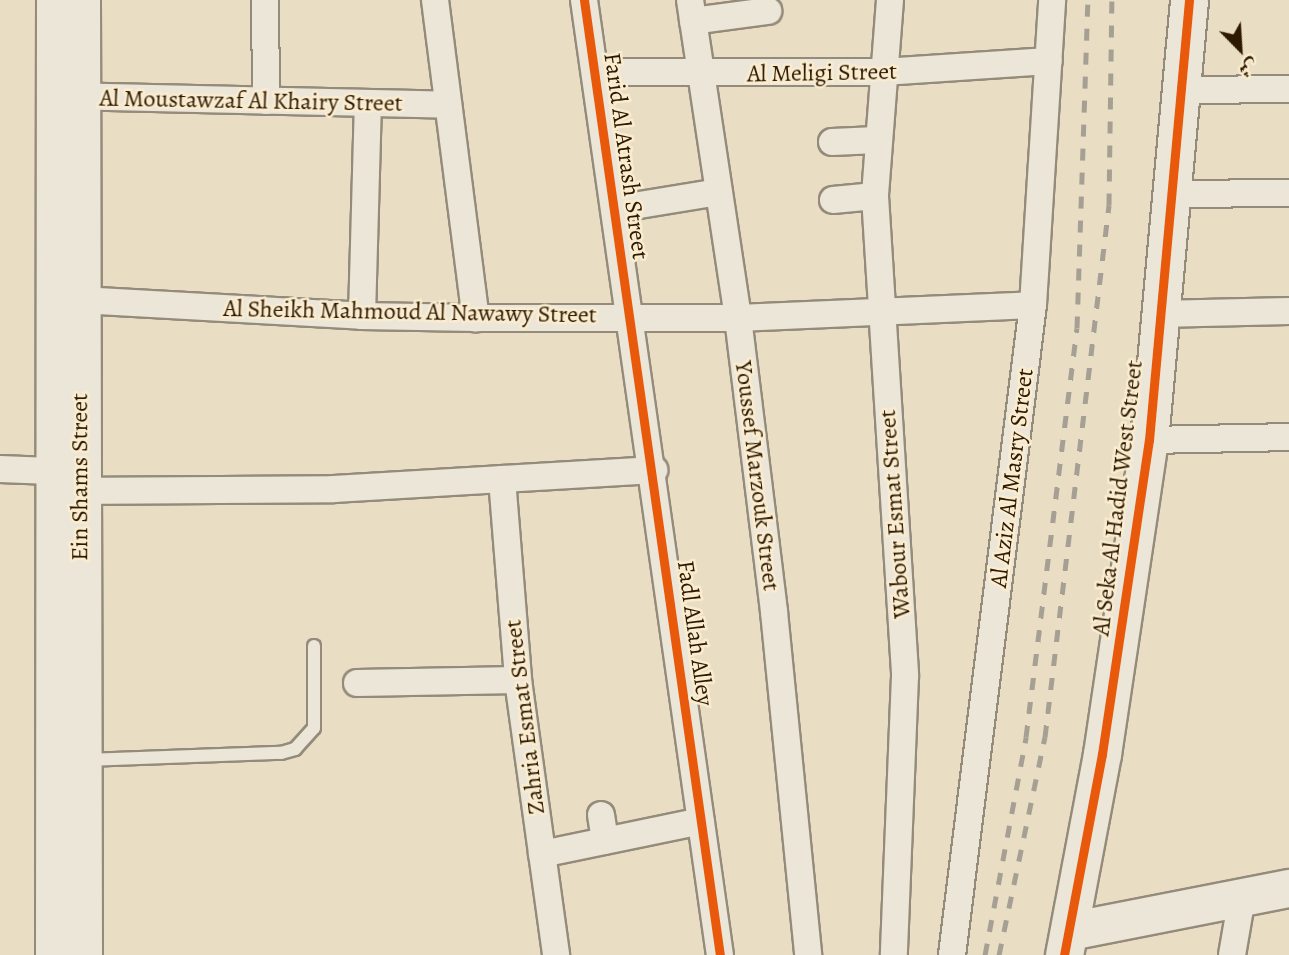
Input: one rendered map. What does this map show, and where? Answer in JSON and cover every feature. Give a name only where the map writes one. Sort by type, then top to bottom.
[{"type":"main road","name":"Ein Shams Street","points":[[55,0],[66,96],[80,299],[61,484],[82,760],[83,955]]},
{"type":"main road","name":"Ein Shams Street","points":[[54,955],[66,96],[81,0]]},
{"type":"main road","name":"Al Seka Al Hadid West Street","points":[[1067,943],[1102,754],[1149,440],[1158,314],[1174,194],[1189,0]]},
{"type":"main road","points":[[1067,943],[1242,897],[1289,888]]},
{"type":"street","points":[[265,0],[266,101]]},
{"type":"street","points":[[435,0],[476,318]]},
{"type":"street","name":"Farid Al Atrash Street","points":[[584,0],[631,317]]},
{"type":"street","name":"Wabour Esmat Street","points":[[890,0],[877,140],[875,196],[880,313],[897,496],[905,676],[894,955]]},
{"type":"street","name":"Al Aziz Al Masry Street","points":[[952,955],[1033,305],[1052,0]]},
{"type":"street","points":[[691,11],[768,11]]},
{"type":"street","name":"Youssef Marzouk Street","points":[[691,11],[738,318],[774,612],[808,955]]},
{"type":"street","name":"Al Meligi Street","points":[[595,72],[701,75],[883,72],[1049,61]]},
{"type":"street","points":[[1182,90],[1289,89]]},
{"type":"street","name":"Al Moustawzaf Al Khairy Street","points":[[66,96],[448,105]]},
{"type":"street","points":[[362,316],[368,104]]},
{"type":"street","points":[[832,142],[877,140]]},
{"type":"street","points":[[615,209],[719,191]]},
{"type":"street","points":[[1174,194],[1289,193]]},
{"type":"street","points":[[833,200],[875,196]]},
{"type":"street","name":"Al Sheikh Mahmoud Al Nawawy Street","points":[[80,299],[362,316],[476,318],[738,318],[1033,305]]},
{"type":"street","points":[[1158,314],[1289,311]]},
{"type":"street","name":"Fadl Allah Alley","points":[[631,317],[720,955]]},
{"type":"street","points":[[1149,440],[1289,437]]},
{"type":"street","points":[[0,469],[61,484],[334,489],[654,470]]},
{"type":"street","name":"Zahria Esmat Street","points":[[502,479],[518,680],[556,955]]},
{"type":"street","points":[[357,683],[518,680]]},
{"type":"street","points":[[601,815],[605,841]]},
{"type":"street","points":[[542,854],[701,821]]},
{"type":"street","points":[[1232,955],[1242,897]]},
{"type":"lane","points":[[82,760],[281,753],[295,749],[314,728],[314,646]]},
{"type":"railway","points":[[985,955],[1026,737],[1077,328],[1088,0]]},
{"type":"railway","points":[[999,955],[1045,737],[1109,205],[1112,0]]},
{"type":"cycle path","points":[[584,0],[720,955]]},
{"type":"cycle path","points":[[1064,955],[1102,754],[1149,440],[1189,0]]}]
